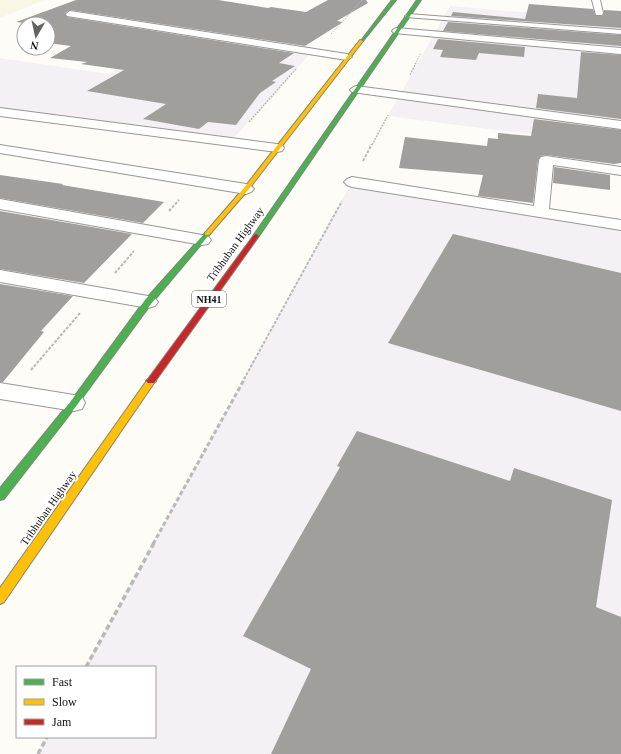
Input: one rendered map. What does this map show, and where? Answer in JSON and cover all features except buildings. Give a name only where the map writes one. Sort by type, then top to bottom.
[{"type":"highway","points":[[0,496],[74,403],[148,302],[246,189],[347,57],[394,0]]},
{"type":"highway","name":"Tribhuban Highway","points":[[0,598],[179,340],[259,232],[418,0]]},
{"type":"street","points":[[596,0],[599,13]]},
{"type":"street","points":[[70,14],[347,57]]},
{"type":"street","points":[[397,31],[621,51]]},
{"type":"street","points":[[356,90],[621,125]]},
{"type":"street","points":[[0,112],[277,148]]},
{"type":"street","points":[[0,149],[246,189]]},
{"type":"street","points":[[541,213],[546,160],[621,171]]},
{"type":"street","points":[[352,182],[621,226]]},
{"type":"street","points":[[0,204],[202,240]]},
{"type":"street","points":[[0,276],[148,302]]},
{"type":"street","points":[[0,391],[74,403]]},
{"type":"lane","points":[[408,16],[621,32]]},
{"type":"path","points":[[87,666],[432,34]]},
{"type":"path","points":[[38,754],[46,738]]},
{"type":"shaded area","points":[[0,0],[44,0],[0,18]]},
{"type":"shaded area","points":[[450,6],[621,21],[621,146],[388,116]]},
{"type":"shaded area","points":[[227,45],[309,55],[230,142],[0,112],[0,58],[109,74],[131,62]]},
{"type":"shaded area","points":[[352,182],[621,225],[621,754],[38,754],[46,738],[156,738],[156,666],[87,666]]},
{"type":"traffic: fast","points":[[361,41],[394,0]]},
{"type":"traffic: fast","points":[[256,236],[419,0]]},
{"type":"traffic: fast","points":[[0,496],[74,403],[148,302],[207,234]]},
{"type":"traffic: slow","points":[[207,234],[246,189],[361,41]]},
{"type":"traffic: slow","points":[[0,598],[151,381]]},
{"type":"traffic: jam","points":[[151,381],[256,236]]}]
